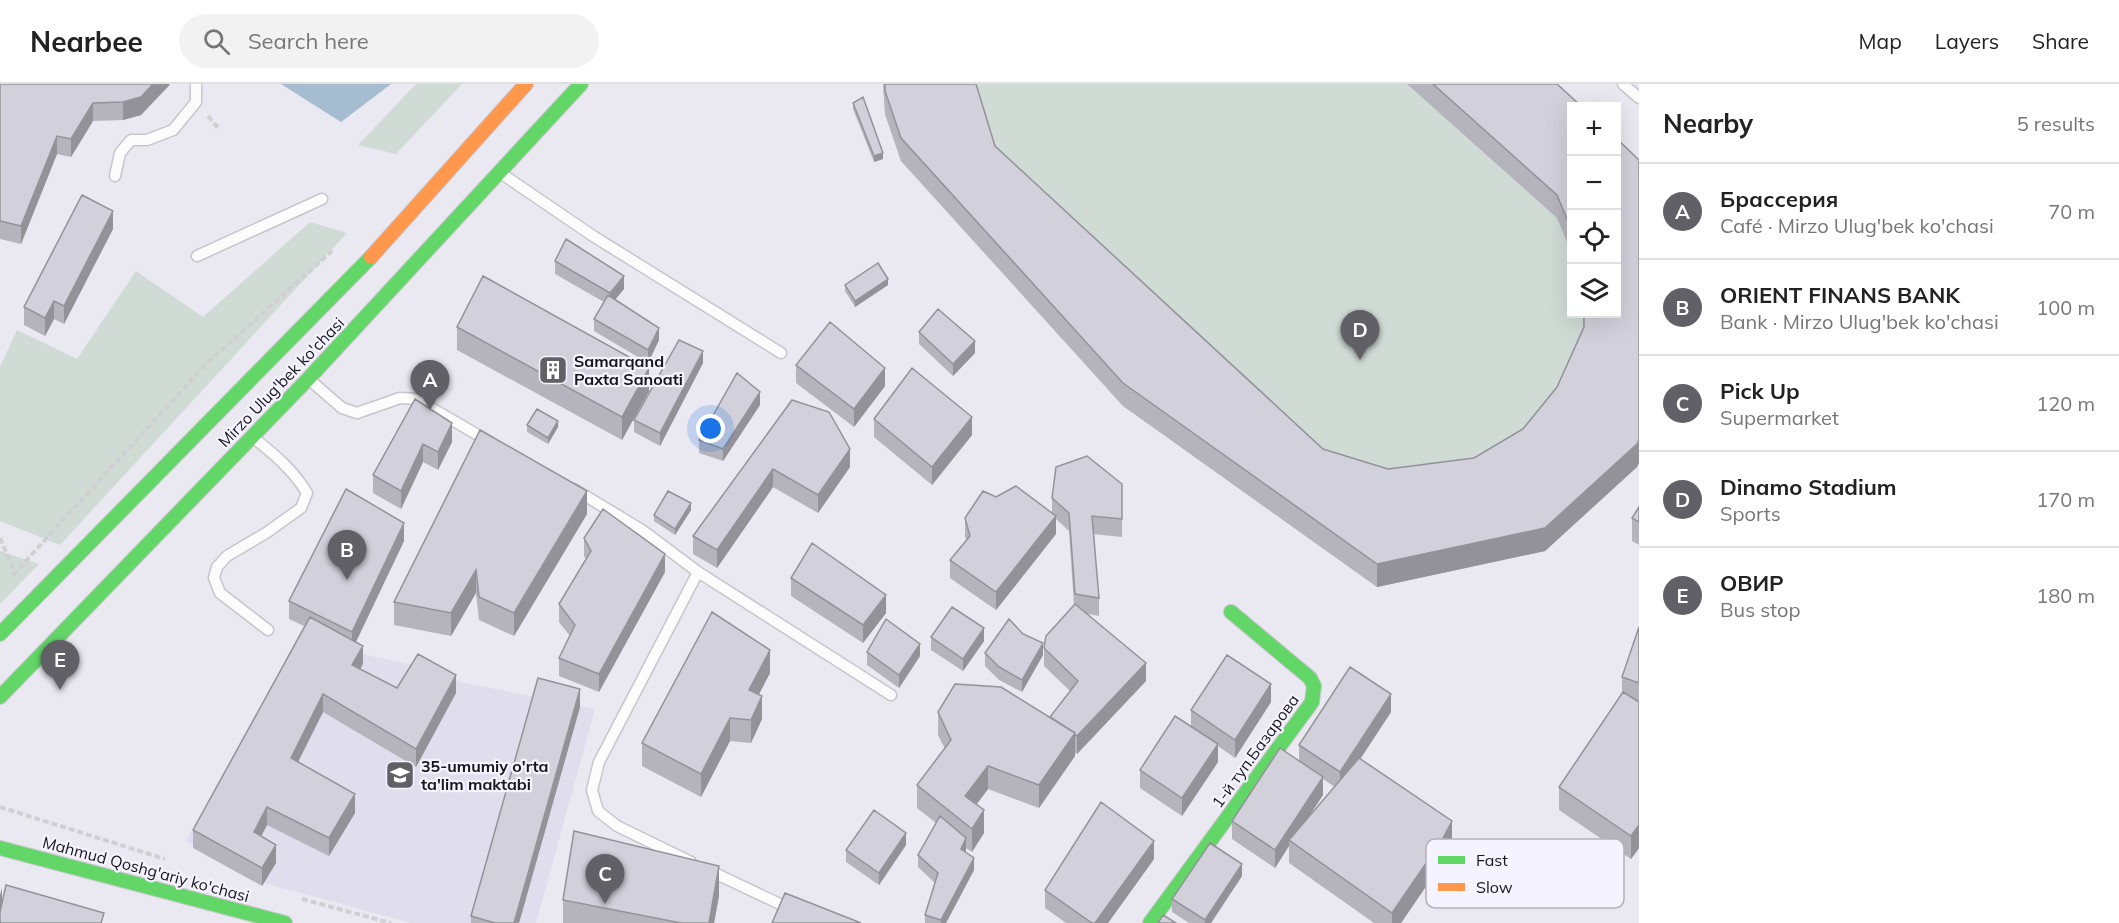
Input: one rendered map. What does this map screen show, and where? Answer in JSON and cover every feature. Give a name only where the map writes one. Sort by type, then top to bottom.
[{"type":"main road","name":"Mirzo Ulug'bek ko'chasi","points":[[0,634],[376,252],[526,84]]},
{"type":"main road","name":"Mirzo Ulug'bek ko'chasi","points":[[0,697],[308,379],[581,84]]},
{"type":"main road","name":"1-й туп.Базарова","points":[[1150,923],[1312,702],[1314,686],[1310,678],[1231,612]]},
{"type":"main road","name":"Mahmud Qoshg'ariy ko'chasi","points":[[0,848],[285,923]]},
{"type":"lane","points":[[115,176],[120,153],[131,140],[147,140],[173,130],[196,102],[196,84]]},
{"type":"lane","points":[[1623,84],[1639,98]]},
{"type":"lane","points":[[499,172],[593,236],[780,353]]},
{"type":"lane","points":[[197,256],[322,199]]},
{"type":"lane","points":[[308,379],[342,408],[357,413],[400,398],[416,399],[495,445]]},
{"type":"lane","points":[[252,437],[279,458],[299,480],[307,493],[301,508],[266,533],[227,556],[217,567],[214,578],[220,593],[268,630]]},
{"type":"lane","points":[[563,483],[642,530],[698,572],[891,694]]},
{"type":"lane","points":[[698,572],[599,762],[592,790],[598,811],[616,826],[784,906]]},
{"type":"path","points":[[7,581],[205,365],[340,244]]},
{"type":"path","points":[[0,538],[15,573]]},
{"type":"shaded area","points":[[416,84],[462,84],[396,154],[358,145]]},
{"type":"shaded area","points":[[883,84],[1532,84],[1567,116],[1567,318],[1621,318],[1621,286],[1639,183],[1639,463],[1545,551],[1377,587],[1123,406],[901,161],[885,114]]},
{"type":"shaded area","points":[[310,222],[347,233],[60,545],[0,521],[0,367],[17,330],[77,359],[136,271],[203,317]]},
{"type":"shaded area","points":[[0,551],[39,564],[0,604]]},
{"type":"shaded area","name":"35-umumiy o'rta ta'lim maktabi","points":[[309,624],[352,650],[370,656],[410,664],[460,682],[595,709],[536,923],[411,923],[264,883],[186,841]]},
{"type":"water","points":[[281,84],[391,84],[341,122]]},
{"type":"building","points":[[0,84],[153,84],[141,97],[123,102],[93,103],[71,139],[57,136],[21,226],[0,221]]},
{"type":"building","points":[[885,84],[976,84],[995,146],[1323,449],[1388,469],[1474,458],[1523,429],[1557,387],[1584,327],[1584,318],[1621,318],[1621,143],[1639,160],[1639,440],[1545,528],[1377,564],[1123,383],[901,138],[885,91]]},
{"type":"building","points":[[1433,84],[1557,84],[1577,102],[1567,102],[1567,219],[1557,195]]},
{"type":"building","points":[[863,97],[883,153],[874,156],[853,103]]},
{"type":"building","points":[[82,195],[113,211],[64,306],[54,301],[45,318],[24,307]]},
{"type":"building","points":[[566,239],[624,276],[610,293],[555,261]]},
{"type":"building","points":[[878,263],[888,279],[855,301],[845,285]]},
{"type":"building","name":"Samarqand Paxta Sanoati","points":[[483,276],[649,368],[622,417],[457,327]]},
{"type":"building","points":[[608,295],[659,328],[648,350],[594,319]]},
{"type":"building","points":[[938,309],[975,341],[953,364],[919,332]]},
{"type":"building","points":[[830,322],[885,368],[854,409],[796,365]]},
{"type":"building","points":[[679,340],[703,351],[660,433],[634,420]]},
{"type":"building","points":[[912,368],[972,417],[932,467],[874,419]]},
{"type":"building","points":[[737,373],[760,392],[723,449],[699,440]]},
{"type":"building","points":[[415,399],[452,423],[438,452],[423,444],[401,491],[373,475]]},
{"type":"building","points":[[792,400],[829,412],[850,449],[818,495],[773,469],[717,550],[693,536]]},
{"type":"building","points":[[537,409],[558,421],[548,438],[527,425]]},
{"type":"building","points":[[480,430],[587,491],[514,613],[479,597],[476,570],[451,613],[394,602]]},
{"type":"building","points":[[1087,456],[1122,484],[1122,519],[1092,516],[1099,598],[1075,594],[1069,513],[1052,498],[1056,467]]},
{"type":"building","points":[[1016,486],[1056,516],[996,592],[950,560],[970,536],[965,518],[983,491],[996,497]]},
{"type":"building","points":[[346,489],[404,523],[352,632],[289,601]]},
{"type":"building","points":[[668,491],[691,503],[675,529],[654,515]]},
{"type":"building","points":[[1639,507],[1639,522],[1632,518]]},
{"type":"building","points":[[603,509],[665,554],[599,674],[559,658],[575,625],[559,604],[591,551],[584,538]]},
{"type":"building","points":[[812,543],[886,595],[863,625],[791,578]]},
{"type":"building","points":[[1075,604],[1146,663],[1077,736],[1050,717],[1078,681],[1044,648],[1046,636]]},
{"type":"building","points":[[952,607],[984,628],[963,659],[931,637]]},
{"type":"building","points":[[712,612],[770,650],[749,690],[762,696],[751,720],[730,718],[701,774],[642,743]]},
{"type":"building","points":[[310,617],[363,646],[352,665],[397,688],[418,654],[456,675],[416,749],[323,694],[291,758],[355,794],[329,838],[267,807],[254,832],[276,845],[262,868],[193,830]]},
{"type":"building","points":[[886,619],[920,644],[899,675],[867,652]]},
{"type":"building","points":[[1009,619],[1023,634],[1043,643],[1022,680],[999,667],[985,653]]},
{"type":"building","points":[[1639,627],[1639,683],[1622,677]]},
{"type":"building","points":[[1227,655],[1271,684],[1235,740],[1191,710]]},
{"type":"building","points":[[1350,667],[1391,694],[1340,772],[1299,745]]},
{"type":"building","points":[[538,678],[580,689],[514,923],[495,923],[471,916]]},
{"type":"building","points":[[955,684],[1001,687],[1075,733],[1039,785],[988,766],[965,796],[984,810],[972,829],[917,785],[951,740],[938,712]]},
{"type":"building","points":[[1623,692],[1639,702],[1639,825],[1631,836],[1559,787]]},
{"type":"building","points":[[1175,716],[1218,744],[1182,798],[1140,770]]},
{"type":"building","points":[[1280,748],[1323,777],[1275,850],[1232,821]]},
{"type":"building","points":[[1359,758],[1452,821],[1443,839],[1426,839],[1426,863],[1392,913],[1289,840]]},
{"type":"building","points":[[1101,802],[1154,841],[1095,923],[1092,923],[1045,890]]},
{"type":"building","points":[[874,810],[906,833],[879,873],[846,850]]},
{"type":"building","points":[[940,816],[966,838],[961,849],[974,858],[941,920],[925,915],[938,873],[918,855]]},
{"type":"building","points":[[574,831],[719,866],[709,923],[681,923],[563,900]]},
{"type":"building","points":[[1210,843],[1242,864],[1205,920],[1172,899]]},
{"type":"building","points":[[6,885],[104,913],[101,923],[0,923]]},
{"type":"building","points":[[785,893],[861,923],[772,923]]},
{"type":"building","points":[[1163,915],[1176,923],[1158,923]]},
{"type":"traffic: fast","points":[[0,697],[308,379],[581,84]]},
{"type":"traffic: fast","points":[[0,634],[371,257]]},
{"type":"traffic: fast","points":[[1150,923],[1312,702],[1314,686],[1310,678],[1231,612]]},
{"type":"traffic: fast","points":[[0,848],[285,923]]},
{"type":"traffic: slow","points":[[371,257],[526,84]]},
{"type":"place","name":"Dinamo Stadium","points":[[1360,360]]},
{"type":"place","name":"Samarqand Paxta Sanoati","points":[[553,370]]},
{"type":"place","name":"Брассерия","points":[[430,410]]},
{"type":"place","name":"ORIENT FINANS BANK","points":[[347,580]]},
{"type":"place","name":"ОВИР","points":[[60,690]]},
{"type":"place","name":"35-umumiy o'rta ta'lim maktabi","points":[[400,775]]},
{"type":"place","name":"Pick Up","points":[[605,904]]}]
